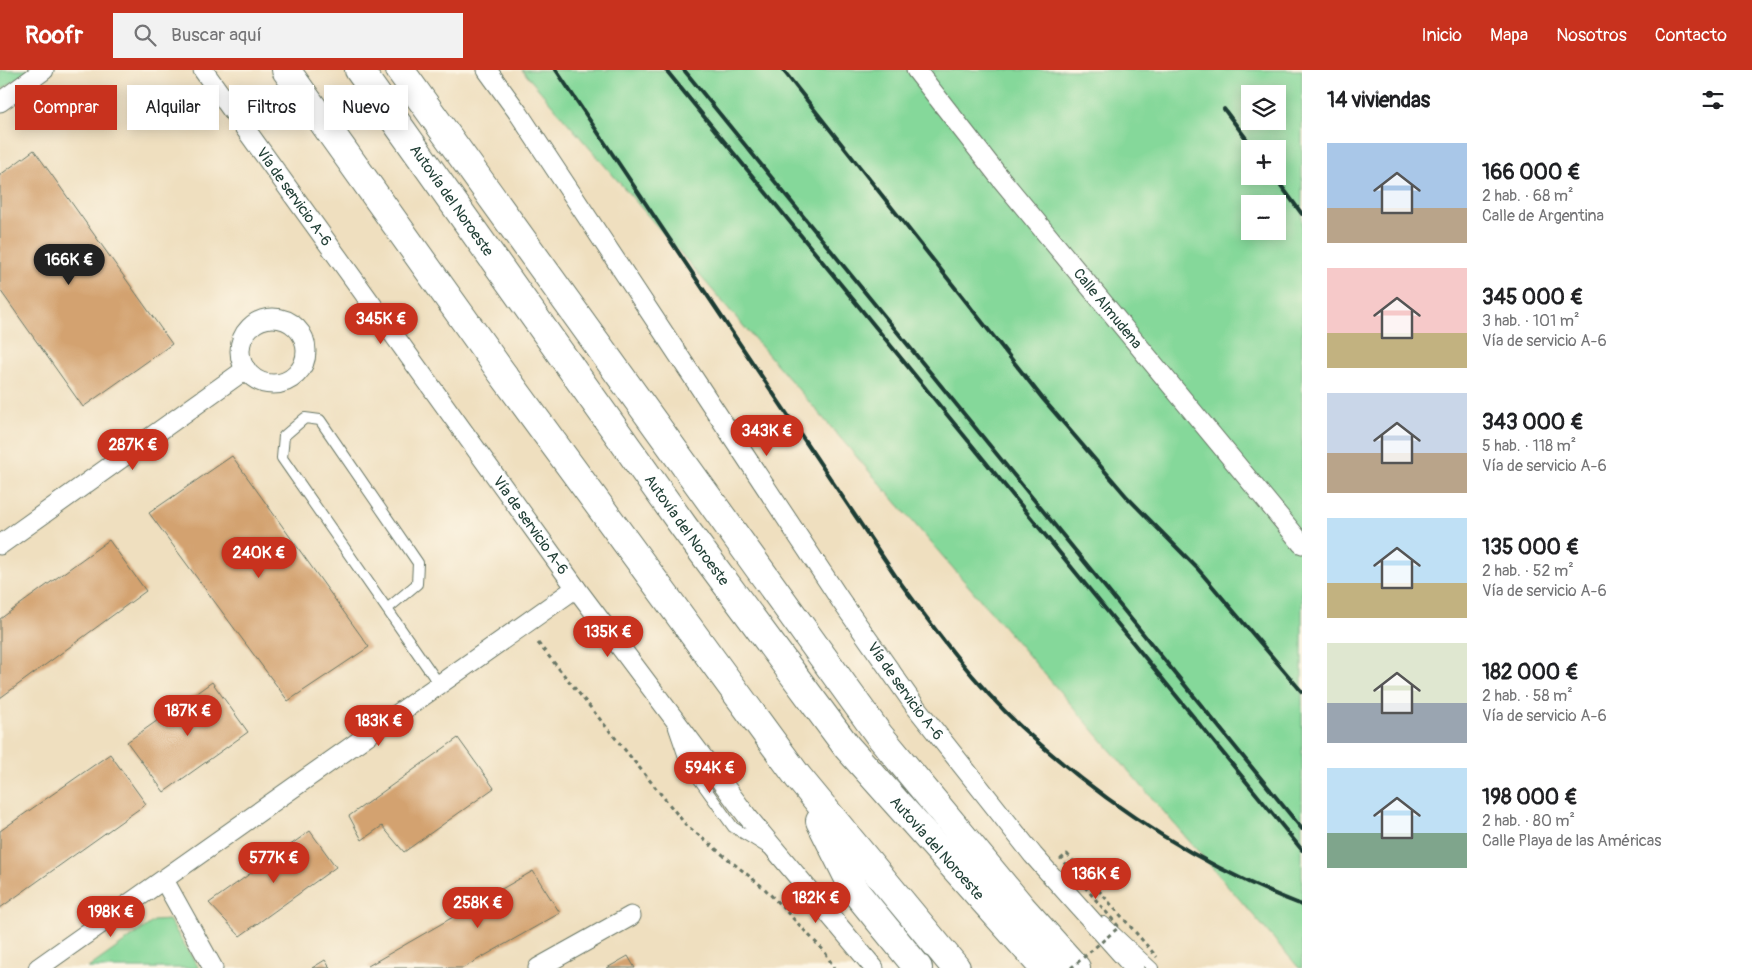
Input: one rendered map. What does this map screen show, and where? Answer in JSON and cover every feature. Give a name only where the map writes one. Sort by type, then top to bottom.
[{"type":"highway","points":[[286,70],[502,373],[798,777],[956,968]]},
{"type":"highway","name":"Autovía del Noroeste","points":[[359,70],[684,527],[847,747],[1044,968]]},
{"type":"highway","points":[[400,70],[879,735],[1022,908],[1076,968]]},
{"type":"highway","points":[[798,777],[855,891],[918,968]]},
{"type":"street","name":"Vía de servicio A-6","points":[[198,70],[208,76],[576,588],[747,816],[874,968]]},
{"type":"street","name":"Vía de servicio A-6","points":[[487,70],[519,114],[841,601],[915,706],[1033,855],[1134,968]]},
{"type":"street","name":"Calle Almudena","points":[[916,70],[997,174],[1302,544]]},
{"type":"street","points":[[0,102],[38,71]]},
{"type":"street","points":[[0,545],[246,369]]},
{"type":"street","points":[[38,968],[576,588]]},
{"type":"street","points":[[164,880],[214,968]]},
{"type":"street","points":[[538,968],[631,916]]},
{"type":"lane","points":[[387,609],[417,584],[418,563],[320,420],[305,418],[284,436],[282,458],[439,684]]},
{"type":"lane","points":[[1033,855],[1153,968]]},
{"type":"path","points":[[538,643],[686,825],[764,888],[825,952],[834,968]]},
{"type":"path","points":[[1071,968],[1119,926],[1061,859],[1067,854],[1157,958]]},
{"type":"green space","points":[[0,70],[29,70],[0,91]]},
{"type":"green space","points":[[522,70],[1302,70],[1302,968],[1299,968]]},
{"type":"green space","points":[[169,920],[199,968],[88,968],[154,921]]},
{"type":"building","points":[[34,150],[172,344],[83,407],[0,290],[0,175]]},
{"type":"building","points":[[232,456],[369,647],[288,701],[149,513]]},
{"type":"building","points":[[109,540],[146,591],[0,698],[0,619]]},
{"type":"building","points":[[212,682],[248,732],[164,792],[127,742]]},
{"type":"building","points":[[458,738],[494,788],[404,852],[382,826],[362,840],[349,816]]},
{"type":"building","points":[[110,754],[146,804],[0,908],[0,831]]},
{"type":"building","points":[[310,831],[336,867],[240,936],[209,903]]},
{"type":"building","points":[[533,871],[560,913],[463,968],[369,968],[368,966]]},
{"type":"building","points":[[628,956],[635,968],[607,968]]},
{"type":"building","points":[[325,960],[330,968],[312,968]]},
{"type":"railway","points":[[556,70],[897,578],[987,692],[1052,755],[1119,806],[1153,829],[1226,871],[1302,905]]},
{"type":"railway","points":[[666,70],[1302,850]]},
{"type":"railway","points":[[684,70],[1302,829]]},
{"type":"railway","points":[[783,70],[1043,399],[1127,497],[1197,568],[1302,692]]},
{"type":"railway","points":[[1224,109],[1247,140]]},
{"type":"railway","points":[[1281,185],[1302,214]]}]
